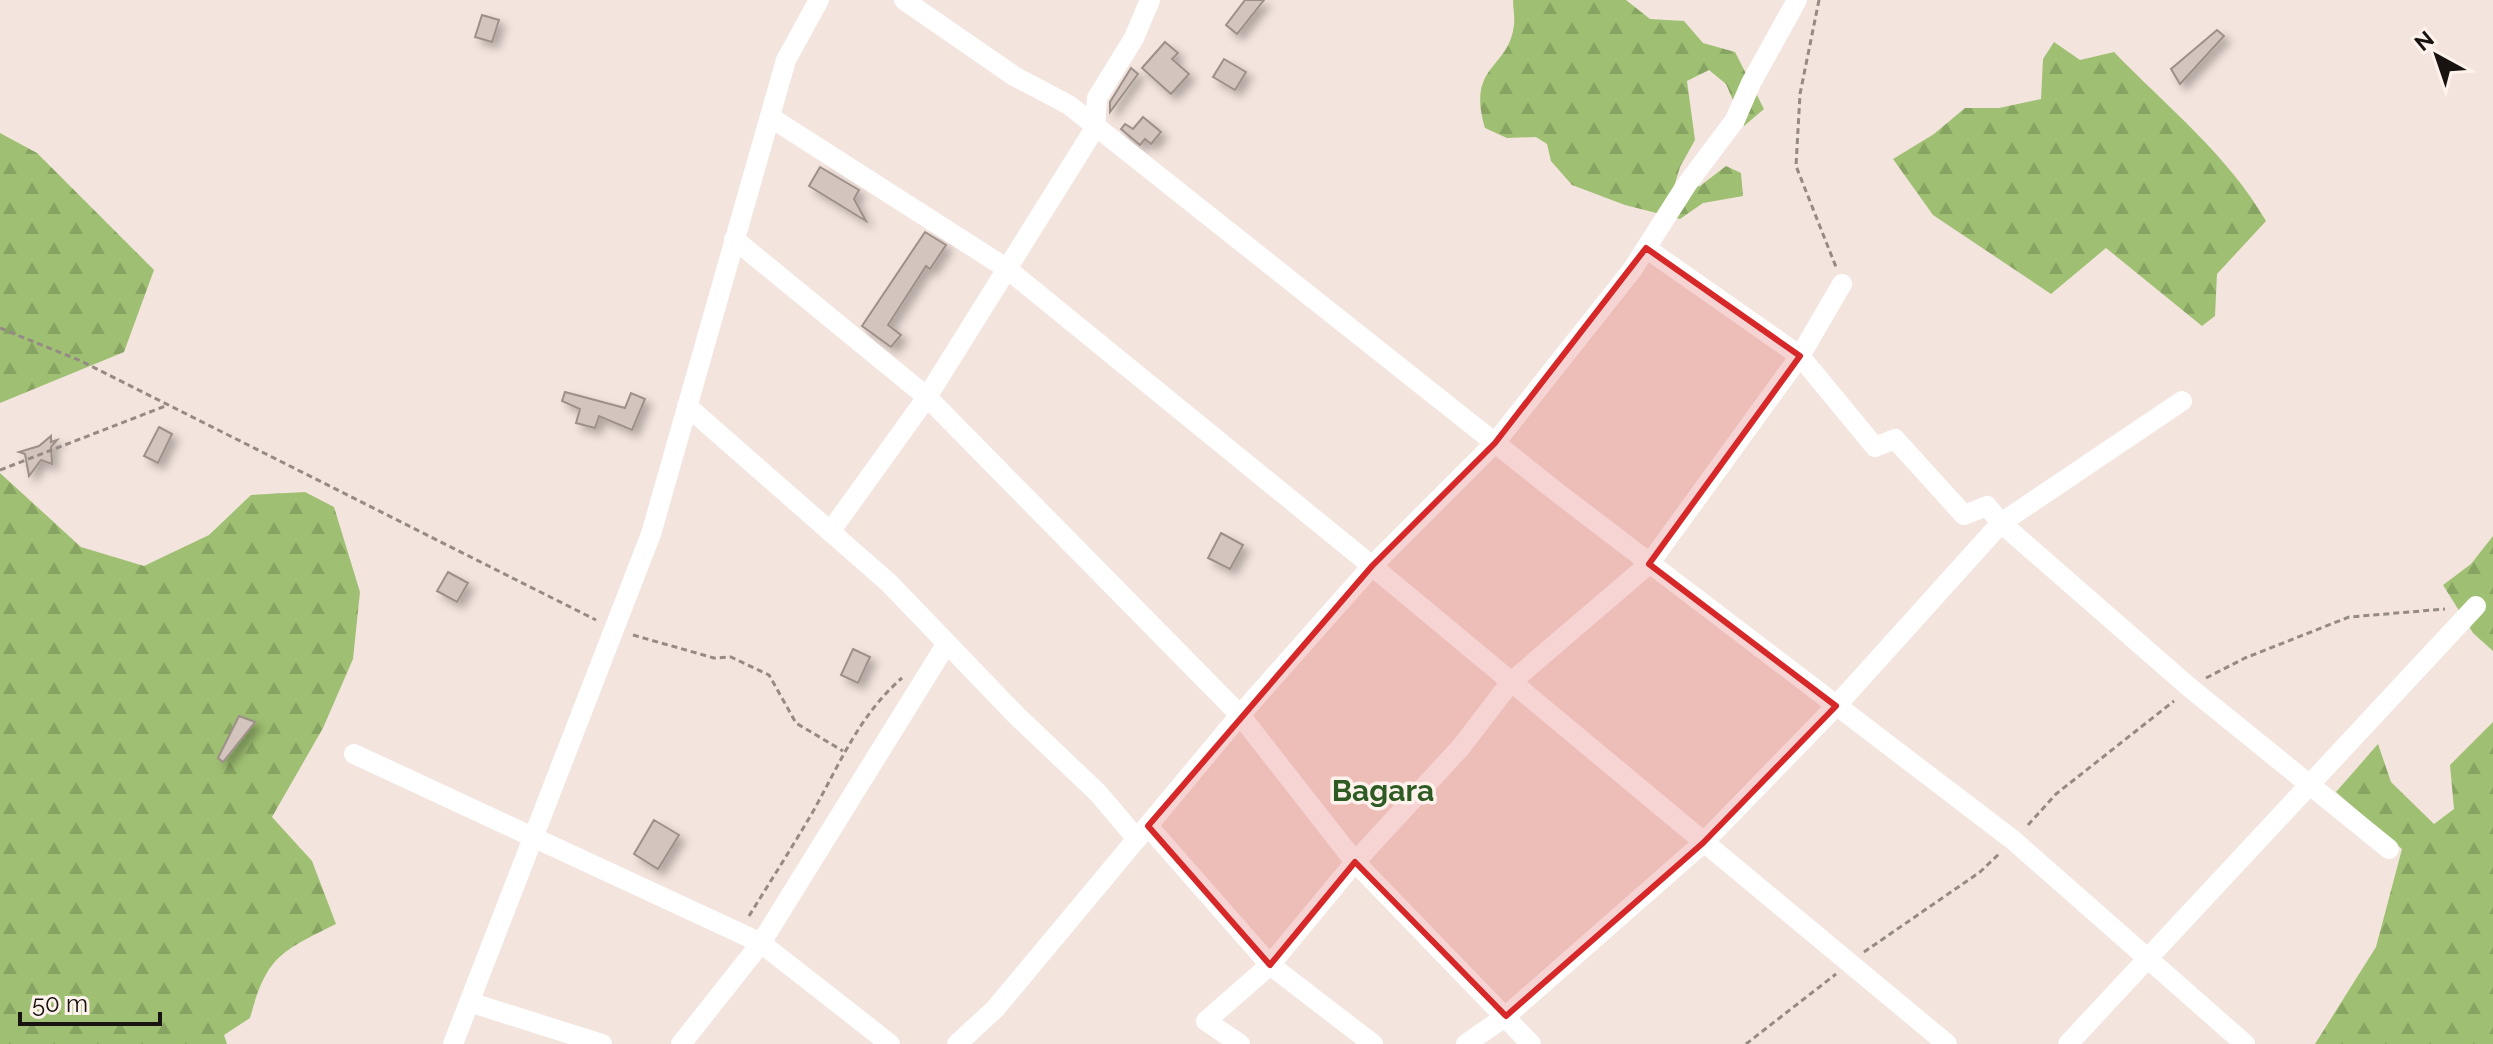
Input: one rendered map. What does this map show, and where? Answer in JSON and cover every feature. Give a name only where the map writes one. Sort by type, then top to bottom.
[{"type":"street","points":[[453,1044],[651,534],[786,60],[819,0]]},
{"type":"street","points":[[904,0],[1014,76],[1069,105],[1649,564],[2013,840],[2245,1044]]},
{"type":"street","points":[[830,532],[927,397],[1095,128],[1097,98],[1134,38],[1150,0]]},
{"type":"street","points":[[957,1044],[995,1009],[1240,715],[1372,566],[1495,443],[1646,248],[1687,184],[1735,120],[1751,83],[1797,0]]},
{"type":"street","points":[[770,117],[1006,268],[1372,566],[1947,1044]]},
{"type":"street","points":[[734,239],[927,397],[1240,715],[1355,862],[1531,1044]]},
{"type":"street","points":[[1646,248],[1800,356],[1875,447],[1895,439],[1964,515],[1987,506],[2001,523],[2189,687],[2389,849]]},
{"type":"street","points":[[1240,1044],[1206,1021],[1270,965],[1355,862],[1461,747],[1510,683],[1649,564],[1800,356],[1842,284]]},
{"type":"street","points":[[1466,1044],[1506,1016],[1703,843],[1836,706],[2001,523],[2182,401]]},
{"type":"street","points":[[687,406],[889,583],[1098,793],[1142,832],[1270,965],[1373,1044]]},
{"type":"street","points":[[2068,1044],[2476,606]]},
{"type":"street","points":[[681,1044],[761,943],[947,643]]},
{"type":"street","points":[[354,754],[761,943],[890,1044]]},
{"type":"street","points":[[469,1002],[602,1044]]},
{"type":"path","points":[[1819,0],[1800,94],[1796,166],[1842,284]]},
{"type":"path","points":[[0,328],[81,361],[614,629],[714,658],[731,657],[769,675],[796,723],[843,751]]},
{"type":"path","points":[[0,470],[168,405]]},
{"type":"path","points":[[1746,1044],[1899,926],[1980,872],[2056,794],[2189,687],[2245,658],[2349,617],[2476,606]]},
{"type":"path","points":[[739,932],[811,814],[843,751],[877,699],[910,670]]},
{"type":"highlighted area","points":[[1646,248],[1800,356],[1649,564],[1836,706],[1703,843],[1506,1016],[1355,862],[1270,965],[1148,826],[1372,566],[1495,443]]},
{"type":"green space","points":[[1513,0],[1626,0],[1650,19],[1684,21],[1703,43],[1735,52],[1764,109],[1744,126],[1726,84],[1709,70],[1687,81],[1695,140],[1680,167],[1673,190],[1700,186],[1726,166],[1741,173],[1743,196],[1703,203],[1680,219],[1625,205],[1572,185],[1551,161],[1547,144],[1536,137],[1507,138],[1485,128],[1481,91],[1490,69],[1511,40]]},
{"type":"green space","points":[[2054,42],[2080,60],[2114,52],[2215,153],[2266,221],[2217,274],[2215,316],[2202,326],[2106,248],[2051,294],[1933,215],[1893,159],[1934,134],[1965,108],[1999,108],[2041,99],[2043,59]]},
{"type":"green space","points":[[0,133],[37,153],[154,270],[124,352],[0,403]]},
{"type":"green space","points":[[0,473],[81,547],[144,566],[209,535],[251,495],[305,492],[334,507],[360,592],[353,659],[323,728],[272,817],[312,861],[336,924],[278,958],[263,981],[250,1018],[224,1035],[227,1044],[0,1044]]},
{"type":"green space","points":[[2493,536],[2493,651],[2473,633],[2443,585],[2471,564]]},
{"type":"green space","points":[[2493,722],[2493,1044],[2315,1044],[2376,947],[2402,849],[2336,792],[2378,744],[2391,782],[2434,824],[2454,809],[2450,765]]},
{"type":"building","points":[[1245,0],[1264,0],[1237,34],[1226,25]]},
{"type":"building","points":[[482,15],[499,20],[492,42],[475,37]]},
{"type":"building","points":[[2217,30],[2224,36],[2180,84],[2171,69]]},
{"type":"building","points":[[1165,42],[1178,53],[1172,59],[1189,74],[1171,94],[1142,68]]},
{"type":"building","points":[[1224,59],[1246,72],[1235,90],[1213,77]]},
{"type":"building","points":[[1131,68],[1138,74],[1110,112],[1110,102]]},
{"type":"building","points":[[1143,117],[1161,132],[1151,144],[1145,139],[1140,145],[1121,129],[1125,124],[1133,129]]},
{"type":"building","points":[[820,167],[859,190],[854,199],[866,221],[809,186]]},
{"type":"building","points":[[925,232],[946,245],[930,269],[926,266],[888,325],[901,335],[891,347],[862,326]]},
{"type":"building","points":[[565,392],[625,408],[631,393],[645,399],[632,430],[599,416],[595,428],[576,423],[580,409],[562,401]]},
{"type":"building","points":[[159,427],[172,434],[158,463],[144,456]]},
{"type":"building","points":[[51,436],[51,442],[57,440],[51,447],[52,464],[41,460],[29,476],[25,454],[19,452],[39,446]]},
{"type":"building","points":[[1221,533],[1243,545],[1230,569],[1208,558]]},
{"type":"building","points":[[448,572],[468,583],[457,602],[437,591]]},
{"type":"building","points":[[853,649],[870,657],[858,683],[841,675]]},
{"type":"building","points":[[239,716],[255,722],[223,762],[218,758]]},
{"type":"building","points":[[654,820],[679,835],[658,869],[634,854]]},
{"type":"district","name":"Bagara","points":[[1383,790]]}]
